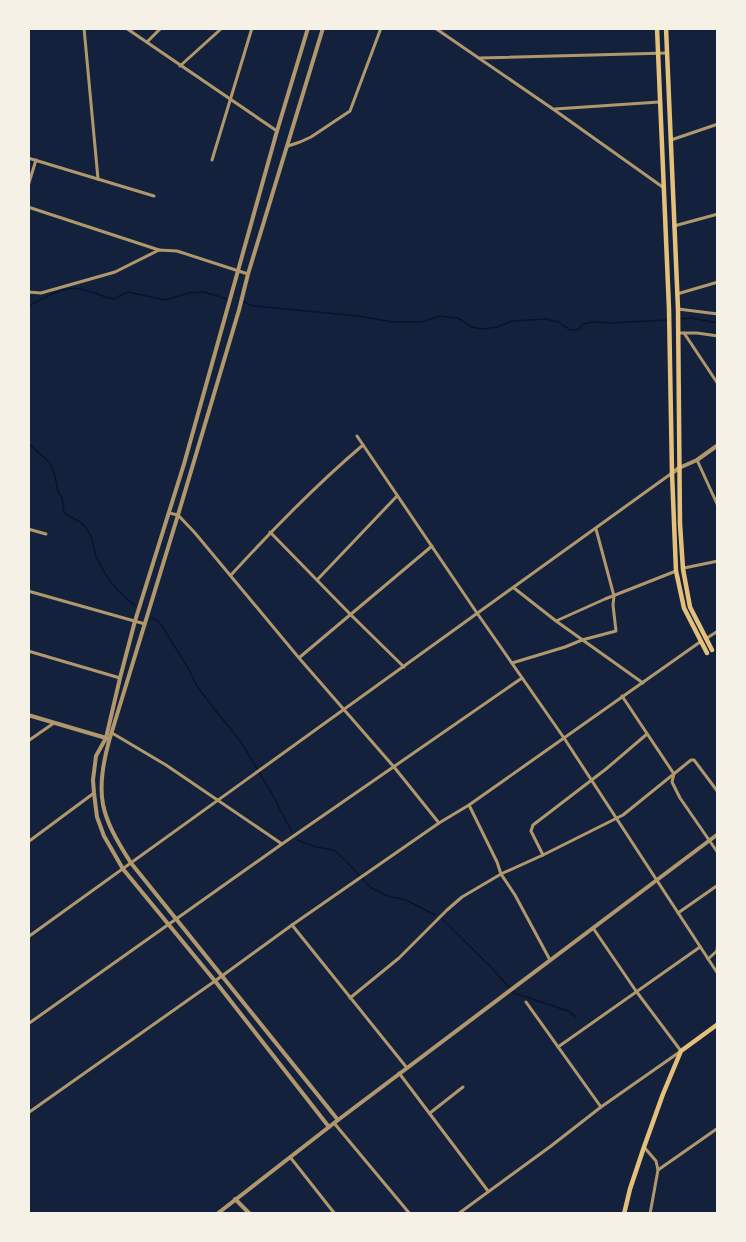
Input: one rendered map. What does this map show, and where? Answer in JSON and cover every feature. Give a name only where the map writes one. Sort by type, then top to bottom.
[{"type":"main road","points":[[657,28],[670,330],[676,571],[682,604],[707,654]]},
{"type":"main road","points":[[666,28],[678,309],[679,468],[683,568],[690,608],[712,650]]},
{"type":"main road","points":[[624,1214],[644,1147],[681,1051],[717,1024]]},
{"type":"street","points":[[84,28],[98,179]]},
{"type":"street","points":[[126,28],[277,131]]},
{"type":"street","points":[[147,42],[161,28]]},
{"type":"street","points":[[180,66],[222,28]]},
{"type":"street","points":[[212,160],[252,28]]},
{"type":"street","points":[[308,28],[169,513],[135,621],[107,739],[101,790],[106,817],[114,836],[131,863],[410,1214]]},
{"type":"street","points":[[323,28],[112,733],[96,756],[94,793],[97,817],[104,836],[123,869],[329,1126]]},
{"type":"street","points":[[288,146],[311,137],[350,111],[381,28]]},
{"type":"street","points":[[435,28],[664,188]]},
{"type":"street","points":[[478,58],[667,53]]},
{"type":"street","points":[[553,109],[660,102]]},
{"type":"street","points":[[670,141],[717,124]]},
{"type":"street","points":[[28,158],[154,196]]},
{"type":"street","points":[[28,186],[36,160]]},
{"type":"street","points":[[28,207],[159,250],[177,251],[248,274]]},
{"type":"street","points":[[674,226],[717,214]]},
{"type":"street","points":[[28,292],[40,293],[115,272],[159,250]]},
{"type":"street","points":[[677,294],[717,282]]},
{"type":"street","points":[[678,309],[717,314]]},
{"type":"street","points":[[678,332],[717,336]]},
{"type":"street","points":[[684,333],[717,384]]},
{"type":"street","points":[[357,436],[564,738],[717,974]]},
{"type":"street","points":[[231,574],[327,476],[363,445]]},
{"type":"street","points":[[28,937],[679,468],[697,460],[717,445]]},
{"type":"street","points":[[697,460],[717,506]]},
{"type":"street","points":[[712,495],[717,493]]},
{"type":"street","points":[[317,579],[397,496]]},
{"type":"street","points":[[169,513],[178,515],[231,574],[439,823]]},
{"type":"street","points":[[512,663],[616,631],[614,596],[596,528]]},
{"type":"street","points":[[28,529],[46,534]]},
{"type":"street","points":[[270,532],[404,666]]},
{"type":"street","points":[[299,658],[432,546]]},
{"type":"street","points":[[683,568],[717,561]]},
{"type":"street","points":[[556,621],[676,571]]},
{"type":"street","points":[[513,587],[556,621],[643,683]]},
{"type":"street","points":[[28,591],[145,624]]},
{"type":"street","points":[[706,639],[717,631]]},
{"type":"street","points":[[28,1113],[357,879],[469,805],[700,642]]},
{"type":"street","points":[[28,651],[120,678]]},
{"type":"street","points":[[28,1024],[522,678]]},
{"type":"street","points":[[622,696],[674,774]]},
{"type":"street","points":[[28,715],[107,739]]},
{"type":"street","points":[[28,741],[54,723]]},
{"type":"street","points":[[112,733],[166,765],[282,844]]},
{"type":"street","points":[[543,855],[531,828],[647,734]]},
{"type":"street","points":[[350,998],[399,958],[462,897],[501,874],[629,810],[693,760],[717,792]]},
{"type":"street","points":[[674,774],[672,782],[680,798],[717,853]]},
{"type":"street","points":[[28,842],[94,793]]},
{"type":"street","points":[[469,805],[501,874],[550,960]]},
{"type":"street","points":[[217,1214],[329,1126],[717,834]]},
{"type":"street","points":[[678,913],[717,885]]},
{"type":"street","points":[[292,925],[407,1068]]},
{"type":"street","points":[[458,1214],[601,1107],[681,1051],[592,928]]},
{"type":"street","points":[[708,959],[717,950],[717,938]]},
{"type":"street","points":[[558,1047],[700,947]]},
{"type":"street","points":[[526,1002],[601,1107]]},
{"type":"street","points":[[399,1073],[488,1191]]},
{"type":"street","points":[[430,1113],[463,1087]]},
{"type":"street","points":[[658,1170],[717,1128]]},
{"type":"street","points":[[644,1147],[656,1161],[658,1170],[650,1214]]},
{"type":"street","points":[[290,1157],[335,1214]]},
{"type":"street","points":[[235,1199],[250,1214]]},
{"type":"waterway","points":[[28,306],[69,289],[84,290],[113,299],[128,292],[165,300],[188,293],[204,292],[227,299]]},
{"type":"waterway","points":[[244,302],[253,306],[359,316],[393,322],[421,322],[440,316],[458,318],[472,327],[482,329],[497,327],[512,321],[547,319],[558,322],[570,330],[578,330],[583,324],[593,322],[667,320]]},
{"type":"waterway","points":[[681,319],[691,318],[718,323]]},
{"type":"waterway","points":[[28,443],[50,463],[58,493],[62,497],[64,513],[82,523],[87,529],[96,556],[107,577],[117,590],[135,605]]},
{"type":"waterway","points":[[152,618],[162,626],[197,686],[241,742],[292,832]]},
{"type":"waterway","points":[[297,840],[316,847],[334,850],[371,888],[388,896],[406,900],[435,915]]},
{"type":"waterway","points":[[443,920],[514,993],[568,1011],[576,1017]]}]
